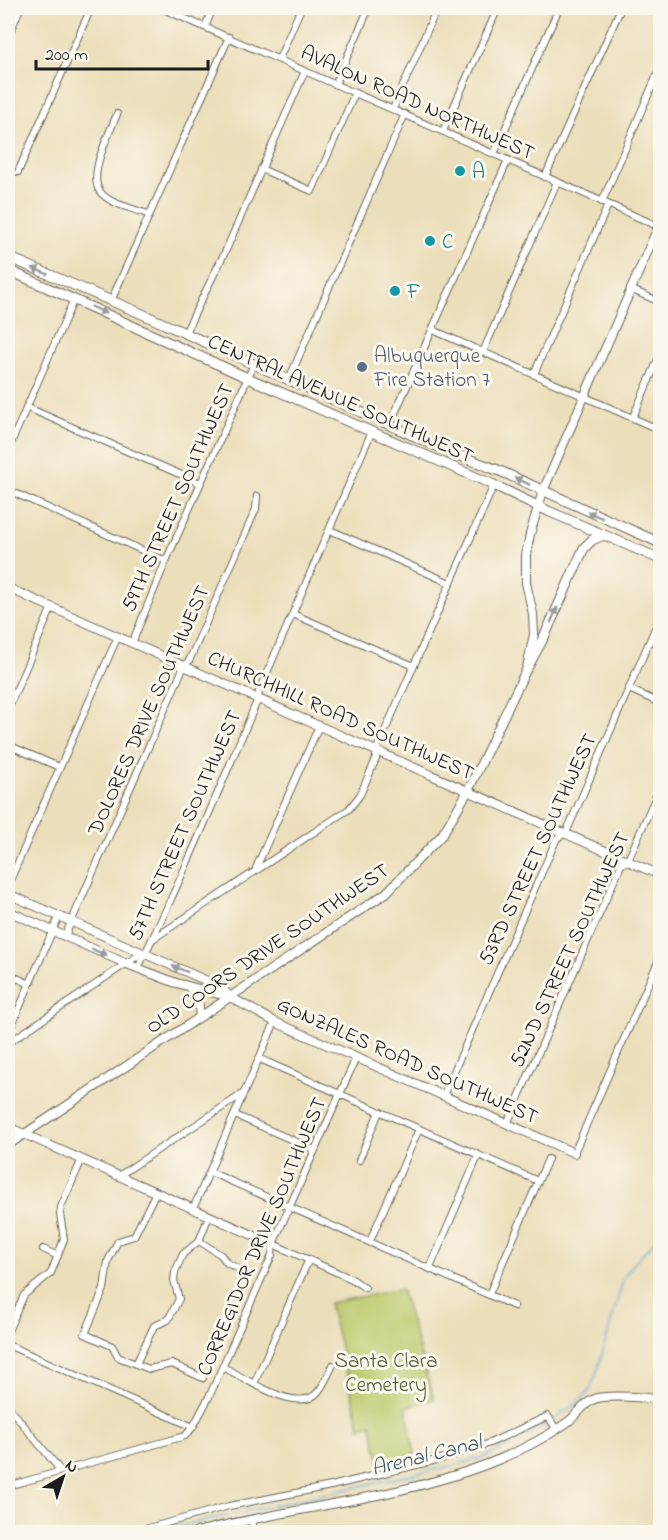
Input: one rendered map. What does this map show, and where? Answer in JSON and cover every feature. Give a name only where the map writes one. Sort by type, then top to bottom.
[{"type":"main road","points":[[8,257],[660,543]]},
{"type":"main road","name":"CENTRAL AVENUE SOUTHWEST","points":[[8,270],[660,559]]},
{"type":"main road","name":"OLD COORS DRIVE SOUTHWEST","points":[[8,1145],[386,893],[442,835],[468,791],[527,668],[534,634],[533,614],[526,583],[526,555],[543,491]]},
{"type":"main road","points":[[527,668],[545,635],[584,548],[592,540],[604,535]]},
{"type":"main road","points":[[189,987],[198,999],[200,1017]]},
{"type":"street","points":[[8,37],[20,8]]},
{"type":"street","points":[[18,172],[91,8]]},
{"type":"street","name":"AVALON ROAD NORTHWEST","points":[[161,8],[660,226]]},
{"type":"street","points":[[205,27],[213,8]]},
{"type":"street","points":[[279,59],[301,8]]},
{"type":"street","points":[[335,84],[369,8]]},
{"type":"street","points":[[393,109],[437,8]]},
{"type":"street","points":[[443,131],[498,8]]},
{"type":"street","points":[[494,154],[559,8]]},
{"type":"street","points":[[545,177],[621,8]]},
{"type":"street","points":[[111,301],[228,38]]},
{"type":"street","points":[[534,374],[660,68]]},
{"type":"street","points":[[185,333],[305,71]]},
{"type":"street","points":[[261,169],[312,191],[355,93]]},
{"type":"street","points":[[117,114],[96,169],[96,186],[103,195],[112,200],[150,215]]},
{"type":"street","points":[[289,379],[405,114]]},
{"type":"street","points":[[390,424],[508,160]]},
{"type":"street","points":[[483,352],[557,182]]},
{"type":"street","points":[[543,491],[630,289],[660,226]]},
{"type":"street","points":[[630,289],[660,302]]},
{"type":"street","points":[[8,450],[74,299]]},
{"type":"street","points":[[433,330],[660,430]]},
{"type":"street","points":[[633,417],[660,355]]},
{"type":"street","name":"59TH STREET SOUTHWEST","points":[[132,643],[254,364]]},
{"type":"street","points":[[26,407],[200,483]]},
{"type":"street","name":"57TH STREET SOUTHWEST","points":[[138,968],[143,954],[153,939],[258,699],[258,691],[372,431]]},
{"type":"street","points":[[153,939],[355,804],[376,759],[376,751],[494,485]]},
{"type":"street","points":[[8,490],[166,561]]},
{"type":"street","name":"DOLORES DRIVE SOUTHWEST","points":[[65,936],[256,509],[257,496]]},
{"type":"street","points":[[330,530],[450,583]]},
{"type":"street","name":"CHURCHHILL ROAD SOUTHWEST","points":[[8,588],[660,875]]},
{"type":"street","points":[[8,709],[52,607]]},
{"type":"street","points":[[293,614],[414,666]]},
{"type":"street","name":"53RD STREET SOUTHWEST","points":[[443,1096],[557,838],[566,832],[660,617]]},
{"type":"street","name":"59TH STREET SOUTHWEST","points":[[8,885],[118,636]]},
{"type":"street","points":[[629,689],[660,703]]},
{"type":"street","points":[[255,870],[318,726]]},
{"type":"street","points":[[8,745],[59,767]]},
{"type":"street","name":"52ND STREET SOUTHWEST","points":[[507,1124],[621,864],[628,860],[660,787]]},
{"type":"street","name":"GONZALES ROAD SOUTHWEST","points":[[8,894],[221,987],[230,998]]},
{"type":"street","name":"GONZALES ROAD SOUTHWEST","points":[[8,910],[127,964],[189,987],[230,998],[275,1022],[574,1153]]},
{"type":"street","points":[[8,1034],[59,916]]},
{"type":"street","points":[[8,1043],[143,954]]},
{"type":"street","points":[[574,1153],[660,957]]},
{"type":"street","points":[[8,974],[30,984]]},
{"type":"street","points":[[193,1209],[261,1059],[275,1022]]},
{"type":"street","name":"CORREGIDOR DRIVE SOUTHWEST","points":[[193,1427],[223,1367],[272,1255],[273,1244],[356,1058]]},
{"type":"street","points":[[261,1059],[538,1181]]},
{"type":"street","points":[[120,1175],[245,1092]]},
{"type":"street","points":[[359,1160],[379,1112]]},
{"type":"street","points":[[235,1115],[315,1150]]},
{"type":"street","points":[[8,1127],[309,1259],[352,1279],[365,1288]]},
{"type":"street","points":[[370,1241],[419,1129]]},
{"type":"street","points":[[430,1268],[478,1156]]},
{"type":"street","points":[[8,1331],[24,1295],[51,1273],[64,1239],[61,1207],[82,1159]]},
{"type":"street","points":[[489,1294],[548,1159]]},
{"type":"street","points":[[210,1172],[514,1306]]},
{"type":"street","points":[[156,1192],[134,1236],[118,1241],[108,1261],[104,1289],[85,1334],[112,1346],[118,1357],[149,1369],[172,1364],[203,1378]]},
{"type":"street","points":[[136,1364],[154,1326],[168,1320],[176,1307],[179,1299],[174,1280],[175,1272],[183,1254],[199,1241],[209,1216]]},
{"type":"street","points":[[199,1241],[221,1255],[227,1263],[245,1272]]},
{"type":"street","points":[[43,1249],[58,1256]]},
{"type":"street","points":[[254,1384],[309,1259]]},
{"type":"street","points":[[8,1345],[193,1427],[185,1436],[10,1482]]},
{"type":"street","points":[[223,1367],[288,1399],[306,1399],[318,1392],[333,1365]]},
{"type":"street","points":[[197,1533],[230,1524],[376,1496],[486,1465],[571,1420],[596,1398],[634,1397],[660,1400]]},
{"type":"street","points":[[8,1406],[60,1470]]},
{"type":"street","points":[[134,1533],[229,1506],[331,1486],[445,1458],[490,1443],[548,1416],[555,1428]]},
{"type":"street","points":[[251,1521],[256,1533]]},
{"type":"green space","name":"Santa Clara Cemetery","points":[[401,1289],[434,1399],[406,1407],[415,1454],[380,1463],[371,1424],[360,1427],[329,1303]]},
{"type":"waterway","name":"Arenal Canal","points":[[554,1420],[589,1391],[596,1375],[624,1277],[639,1257],[660,1236]]},
{"type":"waterway","name":"Arenal Canal","points":[[154,1532],[464,1463],[488,1456],[550,1423]]},
{"type":"place","name":"A","points":[[460,171]]},
{"type":"place","name":"C","points":[[430,241]]},
{"type":"place","name":"F","points":[[395,291]]},
{"type":"place","name":"Albuquerque Fire Station 7","points":[[362,367]]}]
